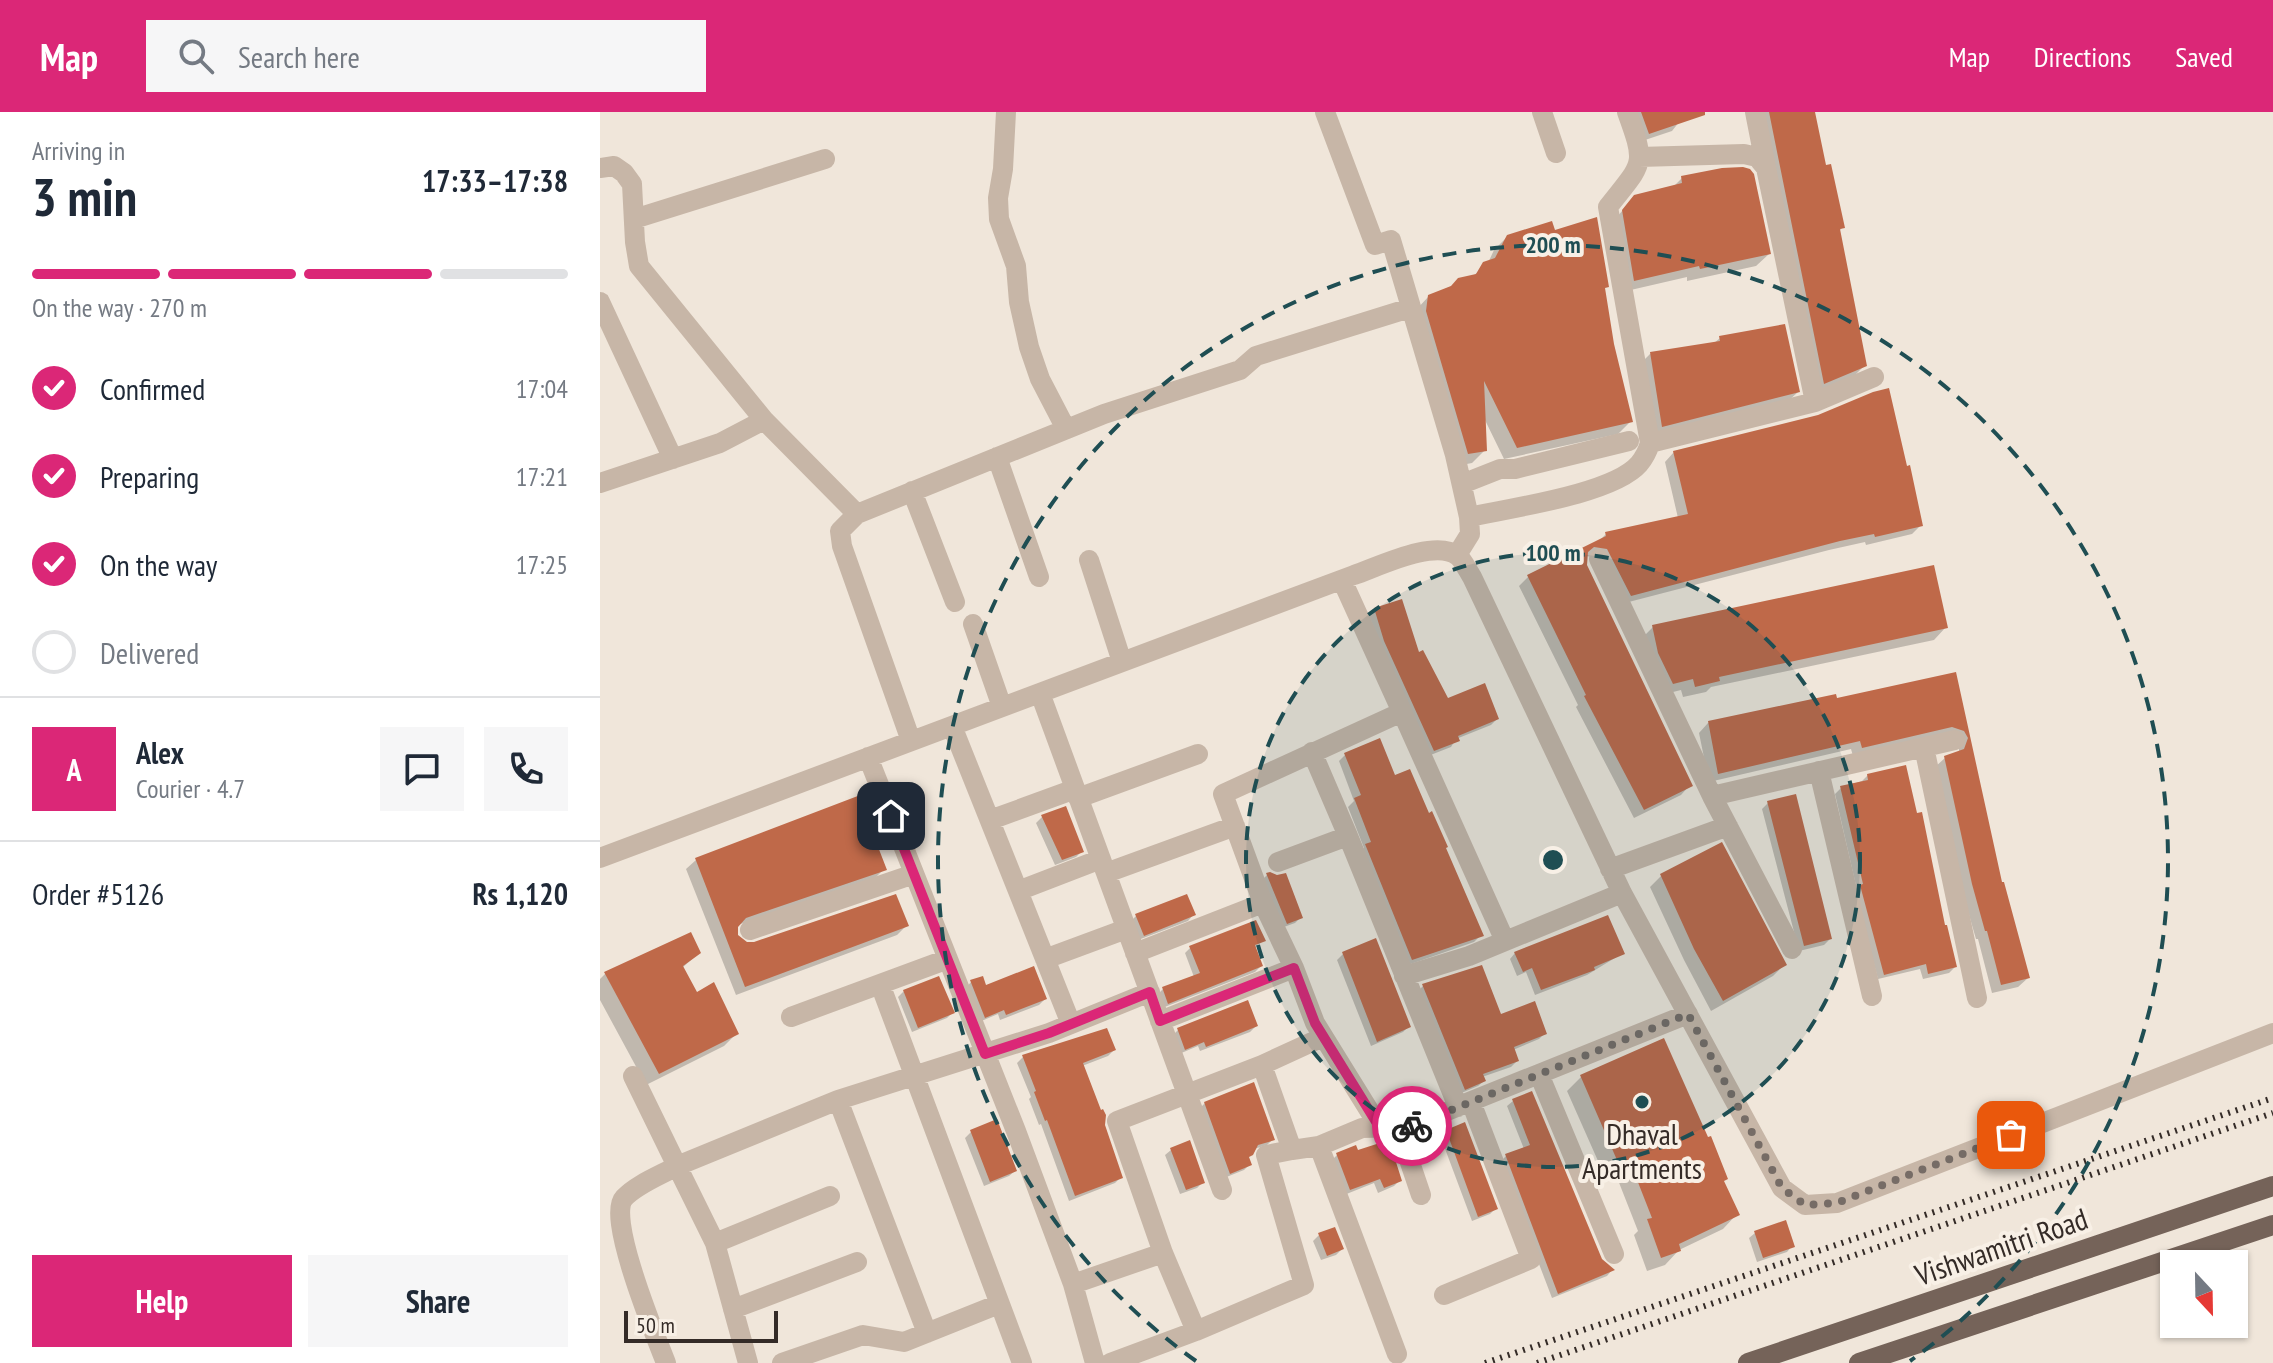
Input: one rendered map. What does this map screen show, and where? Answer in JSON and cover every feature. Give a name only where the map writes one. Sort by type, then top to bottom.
[{"type":"main road","name":"Vishwamitri Road","points":[[1748,1363],[2273,1186]]},
{"type":"main road","points":[[1859,1363],[2273,1225]]},
{"type":"street","points":[[1006,112],[999,219],[1016,266],[1019,302],[1029,347],[1040,379],[1066,429]]},
{"type":"street","points":[[1325,112],[1375,245],[1391,240],[1469,517],[1470,534],[1457,555]]},
{"type":"street","points":[[1542,112],[1556,153]]},
{"type":"street","points":[[1469,517],[1600,487],[1638,466],[1650,443],[1608,207],[1638,168],[1640,148],[1627,112]]},
{"type":"street","points":[[1755,112],[1815,402]]},
{"type":"street","points":[[1639,157],[1744,154],[1757,157],[1766,168]]},
{"type":"street","points":[[634,219],[825,159]]},
{"type":"street","points":[[600,168],[614,166],[632,184],[639,266],[764,420],[857,514]]},
{"type":"street","points":[[600,302],[673,459]]},
{"type":"street","points":[[911,741],[842,546],[840,531],[857,514],[1104,414],[1240,370],[1256,356],[1410,308]]},
{"type":"street","points":[[1650,443],[1815,402],[1874,377]]},
{"type":"street","points":[[600,483],[720,443],[764,420]]},
{"type":"street","points":[[1462,484],[1500,469],[1515,469],[1629,441]]},
{"type":"street","points":[[997,457],[1039,577]]},
{"type":"street","points":[[912,491],[955,602]]},
{"type":"street","points":[[600,858],[1420,551],[1440,550],[1457,555],[1472,577],[1622,893],[1782,1188],[1805,1205],[1837,1203],[2273,1033]]},
{"type":"street","points":[[1599,559],[1712,796],[1792,949]]},
{"type":"street","points":[[1089,560],[1122,662]]},
{"type":"street","points":[[1342,580],[1505,941]]},
{"type":"street","points":[[973,624],[1002,707]]},
{"type":"street","points":[[1040,693],[1222,1190]]},
{"type":"street","points":[[1402,712],[1223,794],[1263,903],[1323,1037],[1389,1128],[1421,1195]]},
{"type":"street","points":[[952,726],[1071,1024]]},
{"type":"street","points":[[1712,796],[1955,740]]},
{"type":"street","points":[[1924,747],[1977,998]]},
{"type":"street","points":[[1312,752],[1404,976],[1531,1259],[1444,1295]]},
{"type":"street","points":[[990,820],[1198,754]]},
{"type":"street","points":[[868,757],[1073,1284],[1095,1363]]},
{"type":"street","points":[[1819,771],[1872,996]]},
{"type":"street","points":[[1018,891],[1235,826]]},
{"type":"street","points":[[1610,869],[1728,826]]},
{"type":"street","points":[[1278,862],[1348,836]]},
{"type":"street","points":[[750,930],[914,874]]},
{"type":"street","points":[[1404,976],[1469,956],[1622,893]]},
{"type":"street","points":[[1135,953],[1263,903]]},
{"type":"street","points":[[1045,959],[1126,929]]},
{"type":"street","points":[[791,1017],[948,959]]},
{"type":"street","points":[[1160,1021],[1294,968]]},
{"type":"street","points":[[880,984],[1022,1363]]},
{"type":"street","points":[[666,1363],[624,1242],[618,1210],[622,1199],[677,1166],[838,1100],[985,1054],[1150,992]]},
{"type":"street","points":[[1110,1363],[1304,1285],[1266,1155],[1319,1146],[1362,1128],[1407,1127],[1688,1014]]},
{"type":"street","points":[[1196,1331],[1163,1253],[1117,1121],[1262,1065],[1323,1037]]},
{"type":"street","points":[[1262,1065],[1292,1150]]},
{"type":"street","points":[[1539,1074],[1614,1254]]},
{"type":"street","points":[[633,1076],[715,1243],[748,1363]]},
{"type":"street","points":[[838,1100],[927,1333]]},
{"type":"street","points":[[1319,1146],[1397,1354]]},
{"type":"street","points":[[715,1243],[830,1196]]},
{"type":"street","points":[[1073,1284],[1163,1253]]},
{"type":"street","points":[[733,1309],[857,1262]]},
{"type":"street","points":[[782,1363],[863,1335],[904,1342],[999,1304]]},
{"type":"building","points":[[1641,112],[1705,112],[1705,115],[1649,134]]},
{"type":"building","points":[[1769,112],[1815,112],[1826,165],[1831,164],[1845,228],[1840,229],[1867,366],[1824,384]]},
{"type":"building","points":[[1743,167],[1754,174],[1771,254],[1634,281],[1622,210],[1634,195],[1682,183],[1681,176]]},
{"type":"building","points":[[1597,217],[1609,287],[1605,288],[1614,344],[1633,422],[1517,448],[1484,381],[1487,451],[1468,454],[1426,311],[1428,295],[1451,286],[1458,278],[1476,274],[1483,262],[1495,258],[1507,235],[1552,221],[1555,230]]},
{"type":"building","points":[[1785,324],[1800,392],[1662,427],[1650,352],[1720,341],[1719,336]]},
{"type":"building","points":[[1889,388],[1923,526],[1840,541],[1631,596],[1607,549],[1594,547],[1588,552],[1587,565],[1693,786],[1644,810],[1584,696],[1527,575],[1606,536],[1605,532],[1688,514],[1673,451],[1818,415]]},
{"type":"building","points":[[1934,565],[1948,628],[1719,677],[1720,681],[1695,687],[1693,679],[1673,684],[1658,653],[1652,625]]},
{"type":"building","points":[[1402,599],[1419,652],[1423,650],[1448,698],[1485,683],[1499,719],[1458,736],[1460,741],[1434,751],[1384,641],[1374,608]]},
{"type":"building","points":[[1956,672],[2002,882],[2030,978],[2001,985],[1972,884],[1944,756],[1964,749],[1968,738],[1964,731],[1952,727],[1862,748],[1860,741],[1718,774],[1708,721],[1836,694],[1837,698]]},
{"type":"building","points":[[1380,738],[1395,775],[1410,769],[1448,847],[1484,936],[1412,960],[1365,844],[1371,842],[1354,798],[1361,795],[1344,753]]},
{"type":"building","points":[[1906,765],[1917,813],[1922,812],[1945,925],[1957,967],[1928,974],[1926,964],[1884,975],[1860,885],[1863,884],[1840,786],[1868,780],[1867,774]]},
{"type":"building","points":[[863,794],[878,832],[873,834],[887,870],[746,918],[738,927],[738,935],[747,942],[754,942],[896,894],[909,926],[745,987],[695,858]]},
{"type":"building","points":[[1796,794],[1832,939],[1804,946],[1767,801]]},
{"type":"building","points":[[1066,806],[1084,852],[1062,860],[1041,815]]},
{"type":"building","points":[[1722,842],[1787,965],[1723,1001],[1694,949],[1660,874]]},
{"type":"building","points":[[1266,873],[1277,875],[1286,873],[1303,918],[1287,924]]},
{"type":"building","points":[[1187,894],[1196,915],[1144,936],[1135,914]]},
{"type":"building","points":[[1608,915],[1625,954],[1594,967],[1595,970],[1541,990],[1532,968],[1523,972],[1514,952]]},
{"type":"building","points":[[1256,920],[1266,941],[1255,945],[1263,966],[1168,1004],[1162,987],[1200,973],[1189,946]]},
{"type":"building","points":[[691,932],[701,953],[683,966],[697,992],[714,982],[739,1034],[659,1074],[604,972]]},
{"type":"building","points":[[1376,938],[1411,1027],[1377,1042],[1342,952]]},
{"type":"building","points":[[1482,965],[1501,1014],[1535,1001],[1547,1034],[1514,1047],[1519,1061],[1483,1074],[1486,1081],[1465,1090],[1422,984]]},
{"type":"building","points":[[1034,966],[1047,999],[1006,1015],[1004,1010],[985,1018],[970,980],[983,976],[986,985]]},
{"type":"building","points":[[939,976],[955,1013],[918,1028],[903,990]]},
{"type":"building","points":[[1248,1000],[1258,1026],[1206,1047],[1204,1042],[1185,1050],[1177,1028]]},
{"type":"building","points":[[1107,1028],[1116,1050],[1083,1063],[1101,1110],[1106,1115],[1105,1125],[1123,1178],[1075,1196],[1022,1055]]},
{"type":"building","points":[[1664,1038],[1708,1137],[1711,1136],[1728,1179],[1724,1181],[1740,1215],[1679,1244],[1681,1251],[1661,1258],[1647,1219],[1652,1218],[1630,1162],[1620,1167],[1580,1075]]},
{"type":"building","points":[[1254,1082],[1275,1140],[1258,1145],[1249,1157],[1252,1165],[1230,1174],[1204,1102]]},
{"type":"building","points":[[1532,1091],[1602,1259],[1615,1270],[1558,1294],[1505,1154],[1530,1145],[1512,1099]]},
{"type":"building","points":[[997,1119],[1017,1171],[990,1182],[970,1130]]},
{"type":"building","points":[[1465,1122],[1498,1209],[1478,1217],[1446,1130]]},
{"type":"building","points":[[1190,1140],[1205,1183],[1186,1190],[1170,1148]]},
{"type":"building","points":[[1389,1140],[1402,1181],[1384,1188],[1380,1179],[1350,1190],[1336,1153],[1356,1145],[1358,1150]]},
{"type":"building","points":[[1786,1220],[1795,1247],[1763,1258],[1754,1231]]},
{"type":"building","points":[[1335,1227],[1344,1249],[1327,1256],[1318,1233]]},
{"type":"railway","points":[[1485,1363],[2273,1098]]},
{"type":"railway","points":[[1537,1363],[2273,1113]]},
{"type":"way so far","points":[[1412,1126],[1688,1014],[1782,1188],[1805,1205],[1837,1203],[2011,1135]]},
{"type":"place","name":"Dhaval Apartments","points":[[1642,1102]]},
{"type":"route","points":[[891,816],[985,1054],[1049,1033],[1150,992],[1160,1021],[1294,968],[1315,1023],[1380,1128],[1412,1126]]}]
